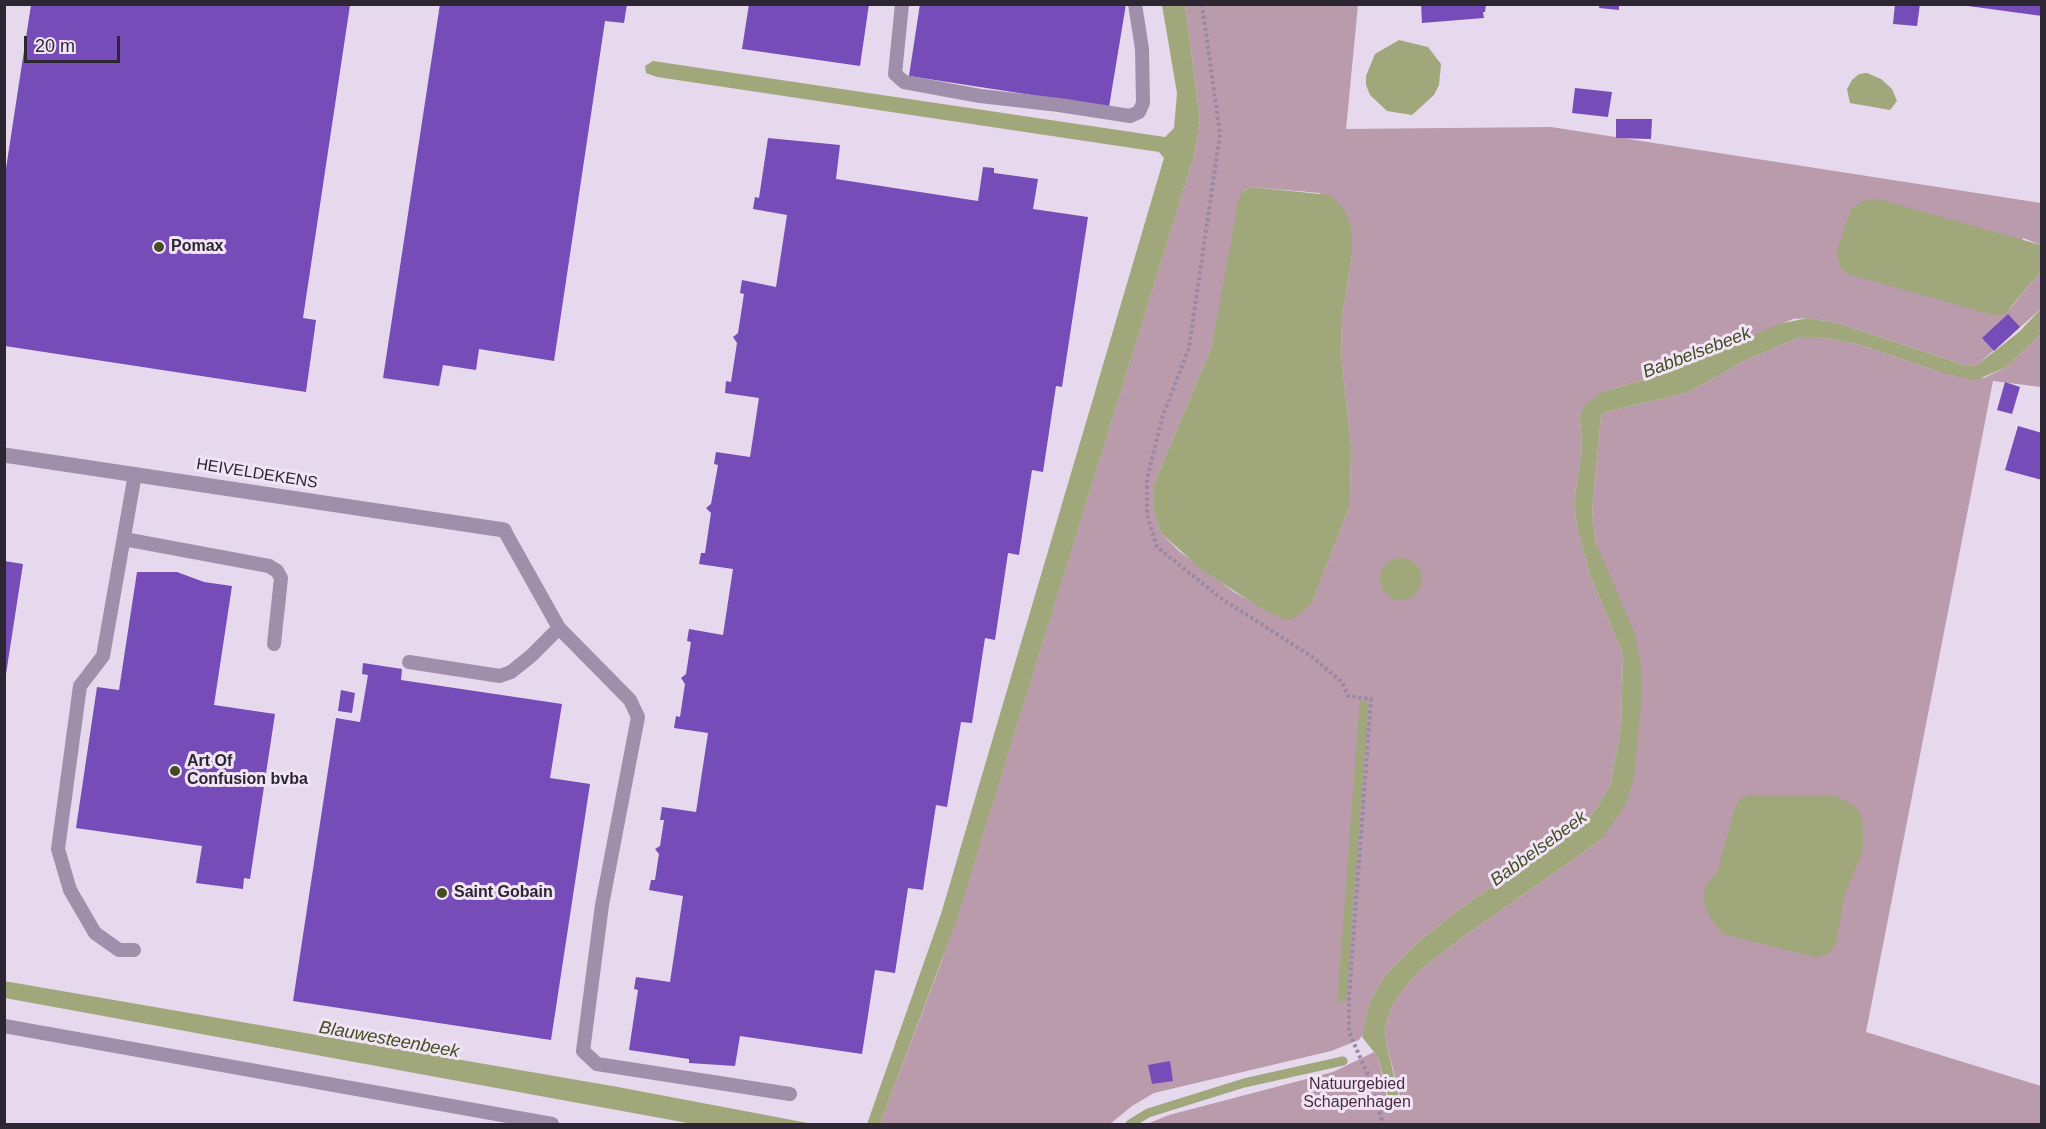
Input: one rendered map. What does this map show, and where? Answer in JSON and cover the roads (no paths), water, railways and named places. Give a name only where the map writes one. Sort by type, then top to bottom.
[{"type":"street","name":"HEIVELDEKENS","points":[[4,455],[504,530]]},
{"type":"lane","points":[[902,4],[895,74],[904,82],[980,96],[1130,116],[1139,112],[1143,103],[1142,49],[1135,4]]},
{"type":"lane","points":[[134,950],[119,950],[95,933],[70,890],[58,849],[80,686],[103,656],[135,474]]},
{"type":"lane","points":[[504,530],[559,628],[630,700],[638,717],[602,905],[583,1051],[597,1064],[790,1094]]},
{"type":"lane","points":[[124,539],[269,566],[277,571],[281,578],[274,644]]},
{"type":"lane","points":[[409,662],[500,676],[511,672],[531,656],[559,628]]},
{"type":"lane","points":[[4,1026],[552,1125]]},
{"type":"waterway","points":[[1342,998],[1364,705]]},
{"type":"waterway","name":"Babbelsebeek","points":[[1130,1124],[1148,1113],[1244,1083],[1343,1061]]},
{"type":"place","name":"Pomax","points":[[159,247]]},
{"type":"place","name":"Art Of Confusion bvba","points":[[175,771]]},
{"type":"place","name":"Saint Gobain","points":[[442,893]]},
{"type":"water label","name":"Blauwesteenbeek","points":[[389,1040]]},
{"type":"park label","name":"Natuurgebied Schapenhagen","points":[[1357,1094]]}]
